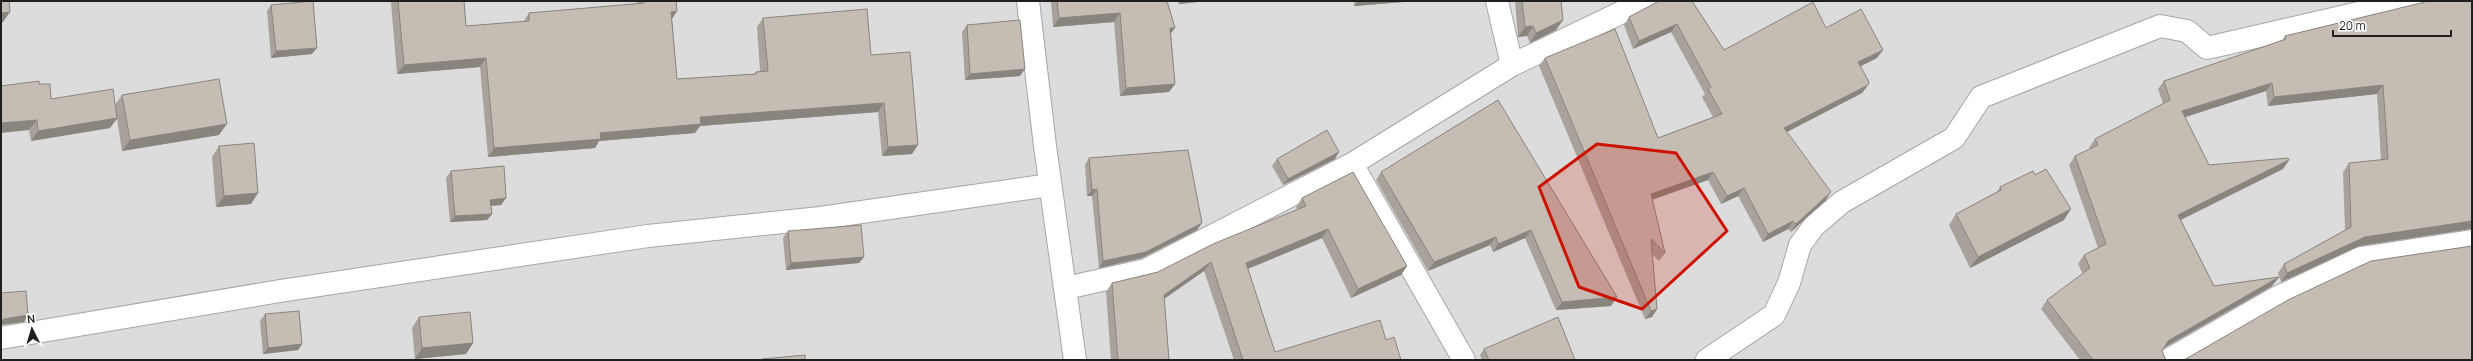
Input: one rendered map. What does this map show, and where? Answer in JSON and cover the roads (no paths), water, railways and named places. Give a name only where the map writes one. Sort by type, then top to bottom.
[{"type":"street","points":[[1028,1],[1050,185],[1066,288],[1075,360]]},
{"type":"street","points":[[1497,1],[1512,65]]},
{"type":"street","points":[[1066,288],[1146,270],[1352,164],[1512,65],[1645,1]]},
{"type":"street","points":[[1707,360],[1774,315],[1789,284],[1800,244],[1814,226],[1842,202],[1954,138],[1981,97],[2160,26],[2187,30],[2207,48],[2411,1]]},
{"type":"street","points":[[1352,164],[1464,360]]},
{"type":"street","points":[[1,338],[280,291],[640,237],[820,218],[1050,185]]},
{"type":"street","points":[[2168,360],[2276,298],[2361,258],[2472,241]]}]
